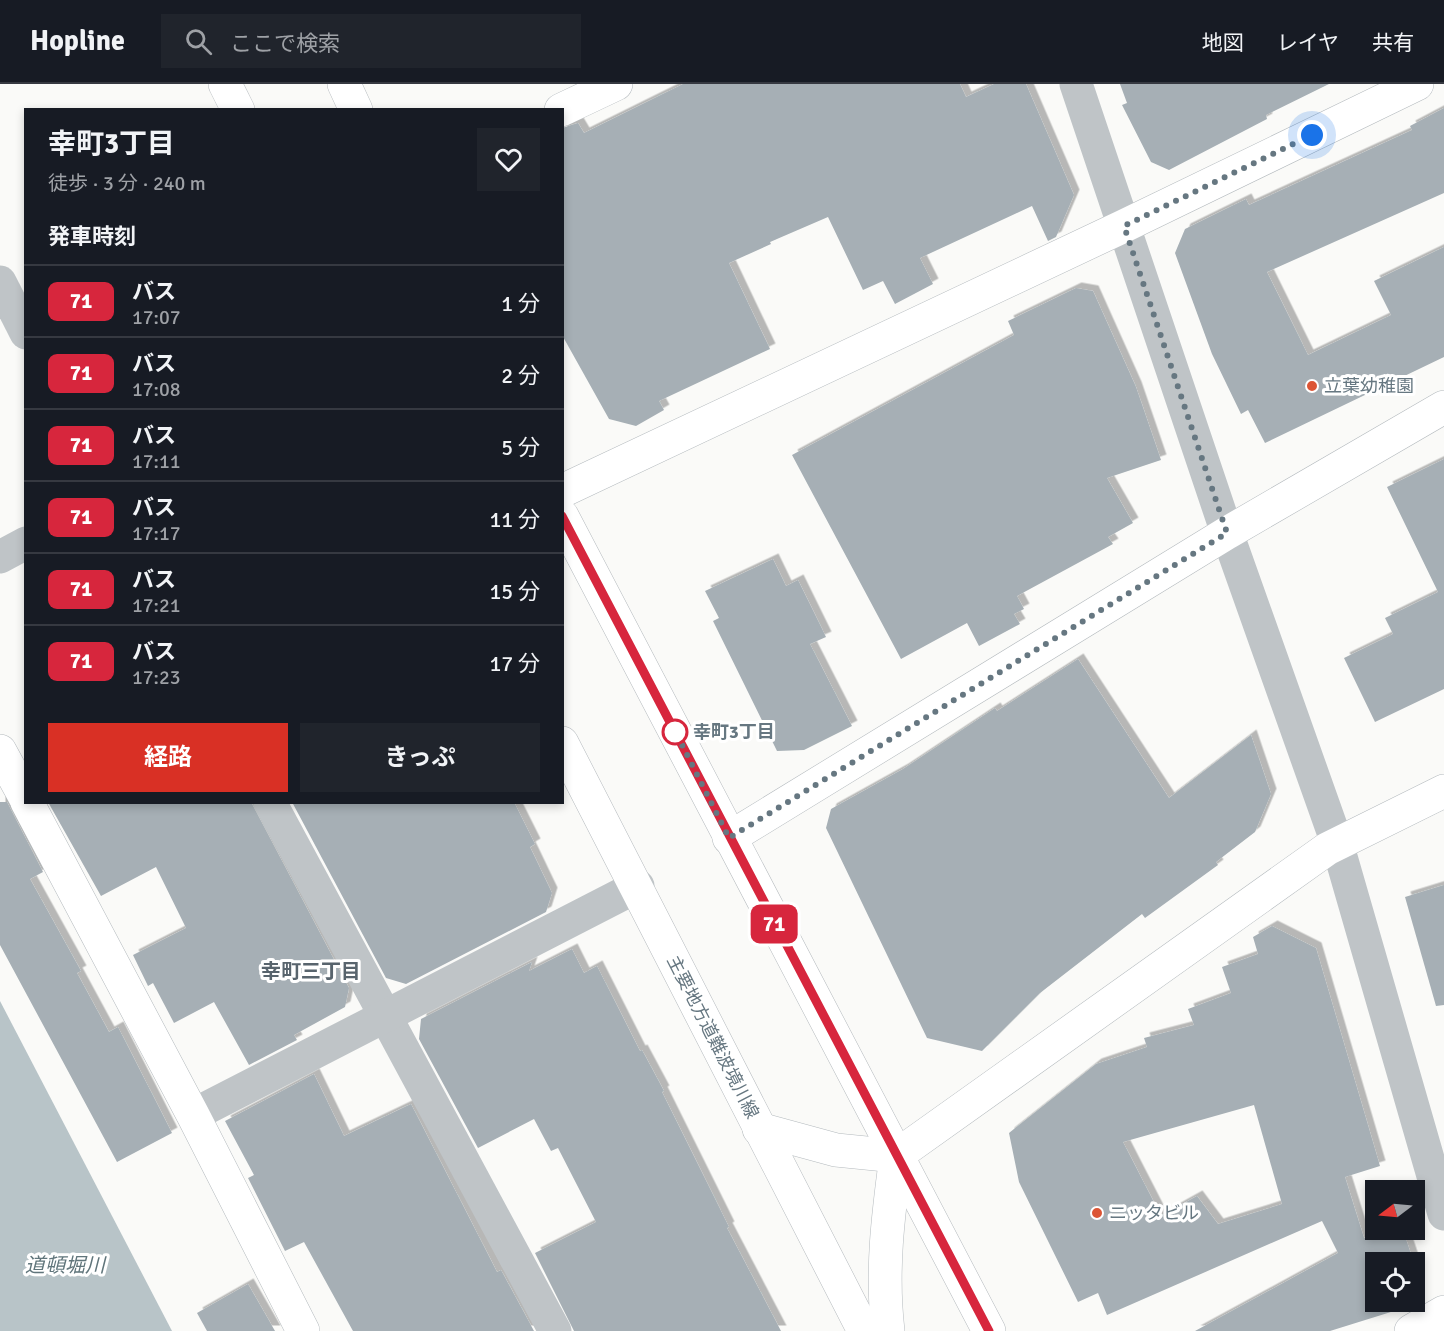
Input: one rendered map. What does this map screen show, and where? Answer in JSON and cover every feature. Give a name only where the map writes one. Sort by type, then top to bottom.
[{"type":"street","points":[[225,84],[237,108]]},
{"type":"street","points":[[344,84],[355,108]]},
{"type":"street","points":[[564,109],[616,84]]},
{"type":"street","points":[[1076,84],[1227,533],[1337,843],[1444,1214]]},
{"type":"street","points":[[564,490],[1124,226],[1417,84]]},
{"type":"street","points":[[0,282],[24,329]]},
{"type":"street","points":[[729,838],[1227,533],[1444,407]]},
{"type":"street","points":[[564,520],[989,1331]]},
{"type":"street","points":[[0,557],[24,544]]},
{"type":"street","name":"主要地方道難波境川線","points":[[564,747],[638,886],[759,1129],[864,1331]]},
{"type":"street","points":[[0,751],[24,797]]},
{"type":"street","points":[[759,1129],[836,1150],[896,1156],[1337,843],[1444,791]]},
{"type":"street","points":[[28,804],[193,1115],[303,1331]]},
{"type":"street","points":[[271,804],[383,1017],[555,1331]]},
{"type":"street","points":[[193,1115],[638,886]]},
{"type":"street","points":[[888,1331],[883,1288],[885,1232],[896,1156]]},
{"type":"street","points":[[1412,1331],[1444,1312]]},
{"type":"water","name":"道頓堀川","points":[[0,1001],[172,1331],[0,1331]]},
{"type":"building","points":[[683,84],[960,84],[966,97],[994,84],[1026,84],[1074,195],[1056,237],[1048,241],[1032,206],[920,258],[933,284],[895,304],[883,281],[863,290],[828,217],[729,263],[770,349],[659,401],[664,410],[636,426],[609,419],[564,339],[564,127],[578,123],[584,133]]},
{"type":"building","points":[[1120,84],[1329,84],[1266,115],[1267,119],[1169,170],[1151,162],[1122,105],[1127,103]]},
{"type":"building","points":[[1444,108],[1444,193],[1267,272],[1308,355],[1391,315],[1374,281],[1444,247],[1444,357],[1265,443],[1248,410],[1241,414],[1212,354],[1175,253],[1185,229],[1246,199],[1249,205],[1412,130],[1410,126]]},
{"type":"building","points":[[1076,288],[1093,291],[1136,387],[1161,460],[1107,478],[1133,523],[1108,537],[1113,544],[1017,596],[1024,609],[1014,614],[1020,624],[979,646],[967,623],[901,659],[792,455],[1014,335],[1008,321]]},
{"type":"building","points":[[1444,459],[1444,689],[1375,722],[1344,658],[1393,634],[1385,618],[1438,592],[1387,487]]},
{"type":"building","points":[[773,559],[786,586],[798,580],[826,637],[810,644],[852,726],[804,750],[777,751],[713,621],[719,618],[705,591]]},
{"type":"building","points":[[1078,659],[1169,798],[1251,735],[1271,794],[1255,832],[1216,862],[1218,865],[1145,918],[1142,914],[1040,993],[982,1051],[927,1038],[826,828],[831,809],[903,769],[995,708],[997,711]]},
{"type":"building","points":[[0,802],[7,802],[43,872],[30,879],[81,971],[77,973],[109,1032],[118,1027],[172,1133],[117,1162],[0,945]]},
{"type":"building","points":[[49,804],[252,804],[349,988],[345,1007],[294,1035],[297,1040],[249,1065],[214,1002],[174,1023],[153,983],[148,986],[133,955],[186,928],[156,867],[101,896]]},
{"type":"building","points":[[293,804],[515,804],[535,844],[530,847],[552,893],[546,912],[406,984],[386,978]]},
{"type":"building","points":[[1444,885],[1444,1005],[1436,1006],[1405,897]]},
{"type":"building","points":[[1272,926],[1316,948],[1380,1166],[1345,1177],[1365,1240],[1406,1240],[1410,1252],[1365,1252],[1365,1312],[1391,1312],[1330,1331],[1195,1331],[1338,1253],[1322,1221],[1107,1315],[1098,1293],[1078,1302],[1019,1182],[1009,1133],[1096,1064],[1147,1047],[1144,1038],[1194,1025],[1188,1009],[1231,993],[1222,967],[1258,954],[1253,937]],"holes":[[[1254,1105],[1282,1204],[1218,1224],[1197,1196],[1161,1216],[1123,1142]]]},
{"type":"building","points":[[572,949],[584,973],[597,966],[640,1051],[642,1050],[664,1091],[662,1092],[729,1227],[727,1228],[781,1331],[574,1331],[535,1253],[596,1222],[558,1148],[551,1151],[534,1119],[478,1148],[419,1039],[421,1019],[532,962],[529,971]]},
{"type":"building","points":[[314,1074],[344,1136],[411,1104],[497,1272],[501,1270],[534,1331],[353,1331],[304,1242],[285,1251],[248,1178],[254,1175],[225,1121]]},
{"type":"building","points":[[248,1284],[275,1331],[207,1331],[197,1313]]},
{"type":"bus line","name":"71","points":[[564,520],[853,1076],[989,1331]]},
{"type":"place","name":"立葉幼稚園","points":[[1312,386]]},
{"type":"place","name":"幸町3丁目","points":[[675,732]]},
{"type":"place","name":"ニッタビル","points":[[1097,1213]]},
{"type":"district","name":"幸町三丁目","points":[[311,971]]},
{"type":"route","points":[[675,732],[674,729],[729,838],[1227,533],[1124,226],[1312,135]]}]
